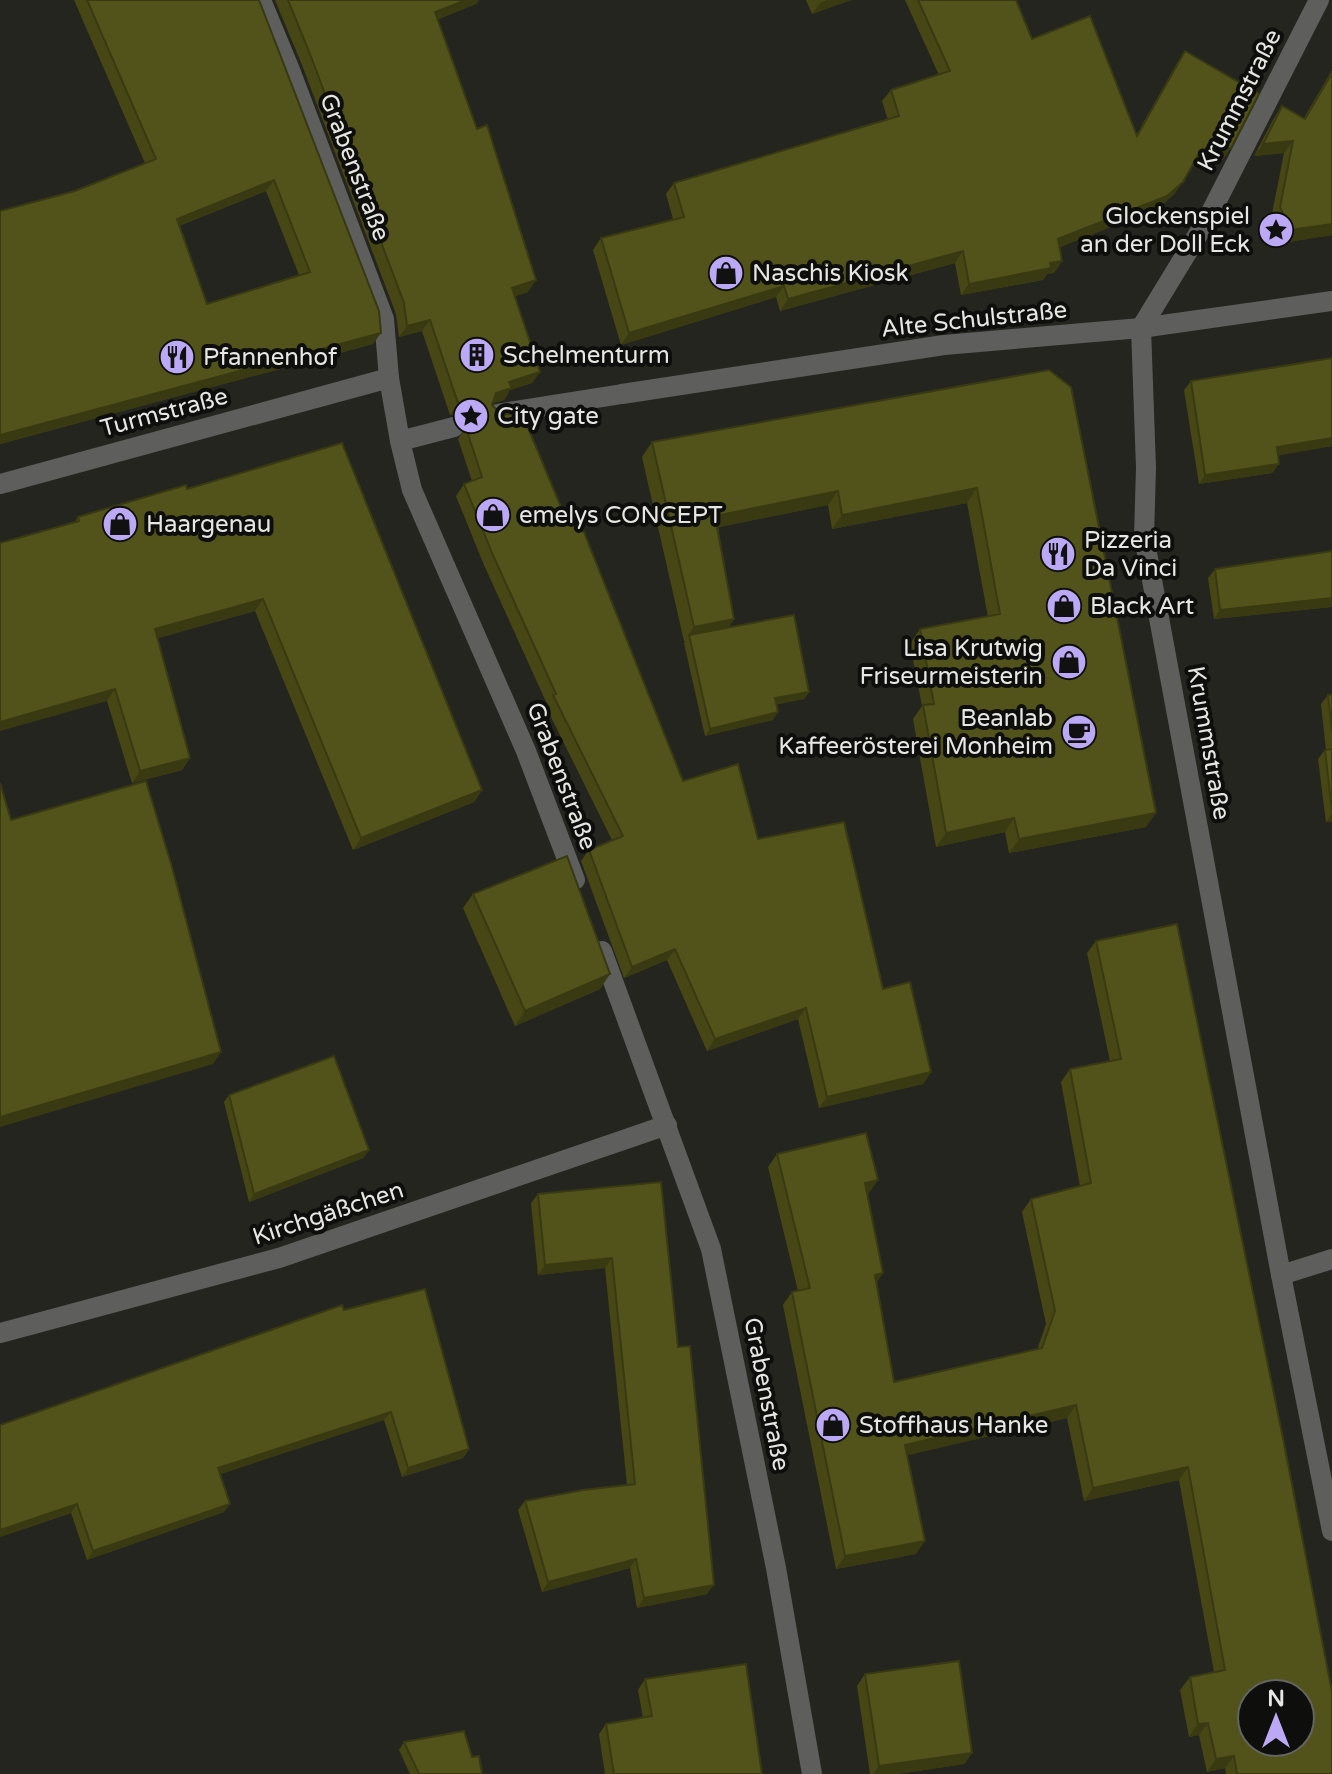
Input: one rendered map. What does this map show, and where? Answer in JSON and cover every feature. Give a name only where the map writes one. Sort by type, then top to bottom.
[{"type":"street","name":"Grabenstraße","points":[[261,0],[384,319],[389,378],[412,490],[526,751],[582,901]]},
{"type":"street","name":"Krummstraße","points":[[1319,0],[1208,218],[1141,328],[1146,468],[1144,537],[1281,1275],[1332,1531]]},
{"type":"street","name":"Alte Schulstraße","points":[[497,414],[944,345],[1141,328],[1332,301]]},
{"type":"street","name":"Turmstraße","points":[[0,484],[389,378]]},
{"type":"street","points":[[400,441],[454,427]]},
{"type":"street","name":"Grabenstraße","points":[[594,930],[711,1249],[776,1568],[812,1774]]},
{"type":"street","name":"Kirchgäßchen","points":[[0,1333],[279,1258],[667,1125]]},
{"type":"street","points":[[1281,1275],[1332,1259]]},
{"type":"building","points":[[87,0],[259,0],[379,311],[381,333],[0,435],[0,211],[75,191],[156,159]],"holes":[[[274,180],[310,272],[207,304],[177,219]]]},
{"type":"building","points":[[288,0],[466,0],[435,12],[477,129],[487,125],[536,280],[512,288],[540,372],[509,382],[512,388],[496,393],[492,405],[501,415],[522,413],[563,512],[574,507],[683,781],[738,764],[758,839],[844,822],[883,989],[910,982],[931,1072],[827,1097],[806,1008],[715,1039],[675,949],[632,967],[589,850],[623,836],[553,695],[556,694],[464,484],[482,477],[466,428],[474,420],[474,412],[466,403],[458,403],[430,320],[407,326],[404,303]]},
{"type":"building","points":[[918,0],[1016,0],[1032,39],[1090,16],[1137,136],[1185,51],[1259,94],[1231,148],[1200,152],[1183,182],[1167,196],[1058,239],[1062,261],[1050,263],[1051,268],[969,284],[963,251],[788,299],[784,286],[629,333],[601,238],[684,217],[674,183],[899,116],[891,90],[950,71]]},
{"type":"building","points":[[1332,73],[1332,224],[1290,230],[1280,207],[1293,141],[1263,144],[1282,106],[1305,119]]},
{"type":"building","points":[[1332,358],[1332,438],[1277,447],[1279,464],[1205,475],[1191,381]]},
{"type":"building","points":[[1049,370],[1071,387],[1156,813],[1019,839],[1014,818],[946,833],[923,705],[934,704],[920,629],[1000,614],[977,488],[842,515],[838,491],[715,516],[734,619],[694,627],[652,442]]},
{"type":"building","points":[[342,443],[482,790],[361,838],[263,599],[155,629],[190,758],[140,771],[115,689],[0,722],[0,543],[79,521],[78,517],[186,485],[187,489]]},
{"type":"building","points":[[1332,551],[1332,598],[1220,610],[1215,569]]},
{"type":"building","points":[[794,615],[809,692],[775,698],[778,712],[710,729],[689,635]]},
{"type":"building","points":[[1328,695],[1332,695],[1332,732]]},
{"type":"building","points":[[1332,749],[1332,812],[1325,750]]},
{"type":"building","points":[[146,781],[221,1052],[0,1117],[0,783],[11,820]]},
{"type":"building","points":[[567,856],[610,974],[525,1011],[473,894]]},
{"type":"building","points":[[1177,924],[1332,1692],[1332,1774],[1237,1774],[1234,1756],[1216,1759],[1208,1723],[1198,1724],[1190,1677],[1225,1670],[1188,1467],[1093,1488],[1076,1405],[905,1445],[925,1541],[845,1556],[792,1292],[810,1288],[777,1154],[866,1133],[878,1180],[865,1183],[883,1273],[875,1275],[894,1382],[1042,1348],[1055,1311],[1031,1199],[1091,1183],[1070,1069],[1121,1059],[1096,941]]},
{"type":"building","points":[[334,1056],[369,1150],[254,1194],[229,1095]]},
{"type":"building","points":[[661,1182],[678,1347],[690,1346],[714,1585],[644,1598],[636,1559],[548,1582],[525,1501],[635,1484],[612,1258],[545,1265],[538,1194]]},
{"type":"building","points":[[425,1289],[469,1449],[408,1468],[391,1412],[218,1468],[230,1504],[93,1551],[77,1504],[0,1530],[0,1425],[342,1305],[344,1310]]},
{"type":"building","points":[[959,1661],[972,1753],[879,1766],[865,1674]]},
{"type":"building","points":[[746,1664],[762,1774],[614,1774],[606,1724],[652,1716],[645,1679]]},
{"type":"building","points":[[464,1731],[472,1757],[479,1756],[482,1774],[419,1774],[404,1742]]},
{"type":"place","name":"Glockenspiel an der Doll Eck","points":[[1276,230]]},
{"type":"place","name":"Naschis Kiosk","points":[[726,273]]},
{"type":"place","name":"Schelmenturm","points":[[477,355]]},
{"type":"place","name":"Pfannenhof","points":[[177,357]]},
{"type":"place","name":"City gate","points":[[471,416]]},
{"type":"place","name":"emelys CONCEPT","points":[[493,515]]},
{"type":"place","name":"Haargenau","points":[[120,524]]},
{"type":"place","name":"Pizzeria Da Vinci","points":[[1058,554]]},
{"type":"place","name":"Black Art","points":[[1064,606]]},
{"type":"place","name":"Lisa Krutwig Friseurmeisterin","points":[[1069,662]]},
{"type":"place","name":"Beanlab Kaffeerösterei Monheim","points":[[1079,732]]},
{"type":"place","name":"Stoffhaus Hanke","points":[[833,1425]]}]
